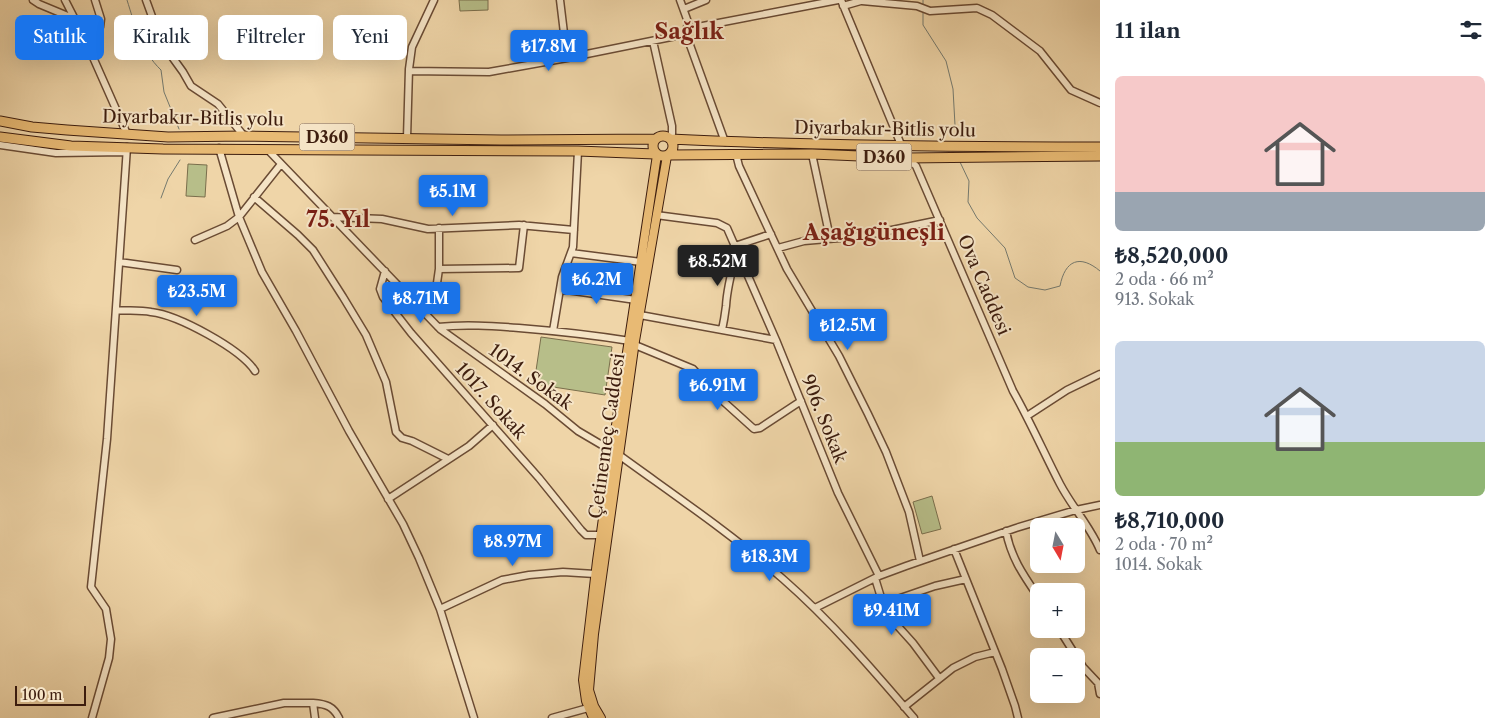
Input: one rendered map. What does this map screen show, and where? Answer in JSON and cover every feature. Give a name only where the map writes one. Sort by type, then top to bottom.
[{"type":"highway","name":"Diyarbakır-Bitlis yolu","points":[[0,121],[32,127],[168,137],[244,136],[501,140],[655,139]]},
{"type":"highway","points":[[662,136],[670,139],[673,147],[662,155],[652,145],[655,139],[662,136]]},
{"type":"highway","name":"Diyarbakır-Bitlis yolu","points":[[0,137],[71,146],[127,150],[219,148],[268,150],[578,151],[662,155],[812,154],[907,158],[1100,156]]},
{"type":"highway","name":"Diyarbakır-Bitlis yolu","points":[[670,139],[902,147],[1100,147]]},
{"type":"main road","name":"Çetinemeç Caddesi","points":[[632,343],[640,315],[656,215],[662,155]]},
{"type":"main road","name":"Çetinemeç Caddesi","points":[[601,718],[591,698],[589,681],[594,634],[641,262],[662,155]]},
{"type":"main road","name":"Çetinemeç Caddesi","points":[[593,718],[588,708],[582,680],[600,535],[616,453]]},
{"type":"street","points":[[33,0],[64,15]]},
{"type":"street","points":[[65,0],[73,15]]},
{"type":"street","points":[[95,0],[100,15]]},
{"type":"street","points":[[146,0],[166,46],[191,86],[218,104],[244,136]]},
{"type":"street","points":[[408,138],[409,71],[412,47],[434,0]]},
{"type":"street","points":[[560,0],[567,58]]},
{"type":"street","points":[[680,0],[688,22],[686,31],[725,142]]},
{"type":"street","points":[[684,9],[706,0]]},
{"type":"street","points":[[409,71],[489,72],[653,41],[686,31],[840,2],[863,1],[923,8],[930,11],[976,8],[992,15],[1040,51],[1071,90],[1100,103]]},
{"type":"street","name":"Ova Caddesi","points":[[840,2],[907,158],[916,166],[1013,391],[1061,486],[1094,536],[1100,550]]},
{"type":"street","points":[[653,41],[672,126],[670,139]]},
{"type":"street","points":[[94,60],[127,134]]},
{"type":"street","points":[[0,145],[56,153],[127,150],[107,439],[91,587],[106,609],[111,640],[109,658],[92,718]]},
{"type":"street","points":[[219,148],[239,217],[262,272],[415,550],[440,609],[474,718]]},
{"type":"street","name":"1014. Sokak","points":[[268,150],[438,327],[545,404],[578,431],[616,453],[712,522],[783,579],[827,620],[914,718]]},
{"type":"street","points":[[553,331],[562,277],[573,247],[578,151]]},
{"type":"street","points":[[736,154],[739,166],[787,269],[838,356],[882,445],[909,512],[920,561]]},
{"type":"street","points":[[812,154],[830,238]]},
{"type":"street","points":[[196,240],[227,226],[239,217],[281,164]]},
{"type":"street","points":[[254,197],[313,250],[348,305],[366,335],[386,382],[396,432],[402,438],[448,459]]},
{"type":"street","name":"906. Sokak","points":[[656,215],[717,223],[727,228],[776,340],[838,493],[877,577],[883,604],[895,624],[913,643],[939,678]]},
{"type":"street","points":[[332,217],[382,219],[428,229],[524,225],[574,230]]},
{"type":"street","points":[[778,248],[804,241],[863,236],[940,220]]},
{"type":"street","points":[[439,269],[519,268],[524,225]]},
{"type":"street","points":[[437,283],[439,228]]},
{"type":"street","points":[[722,330],[726,317],[726,306],[736,249],[771,234]]},
{"type":"street","points":[[571,253],[641,262]]},
{"type":"street","points":[[119,262],[177,270]]},
{"type":"street","name":"1017. Sokak","points":[[385,271],[380,289],[383,297],[411,333],[539,478],[581,530],[586,535],[600,535]]},
{"type":"street","points":[[560,289],[636,300]]},
{"type":"street","points":[[116,310],[152,312],[178,320],[234,351],[256,371]]},
{"type":"street","points":[[640,315],[776,340]]},
{"type":"street","points":[[438,327],[455,325],[582,333],[632,343],[693,369],[714,393],[754,429],[760,428],[801,401]]},
{"type":"street","points":[[1027,416],[1067,390],[1100,374]]},
{"type":"street","points":[[388,499],[469,446],[493,425]]},
{"type":"street","points":[[814,608],[877,577],[920,561],[1006,531],[1100,504]]},
{"type":"street","points":[[1006,531],[1009,549],[1030,585]]},
{"type":"street","points":[[954,549],[995,652],[1018,718]]},
{"type":"street","points":[[440,609],[502,580],[562,572],[595,574]]},
{"type":"street","points":[[883,604],[935,586],[966,579]]},
{"type":"street","points":[[1065,638],[1084,667],[1098,683],[1100,694]]},
{"type":"street","points":[[904,707],[953,668],[975,658],[995,652]]},
{"type":"street","points":[[213,718],[284,702],[328,705],[340,718]]},
{"type":"street","points":[[313,703],[315,718]]},
{"type":"street","points":[[552,718],[588,708]]},
{"type":"green space","points":[[459,0],[488,0],[488,10],[460,11]]},
{"type":"green space","points":[[188,164],[207,165],[205,197],[186,196]]},
{"type":"green space","points":[[541,337],[612,347],[605,395],[534,384]]},
{"type":"green space","points":[[932,496],[941,529],[922,534],[913,502]]},
{"type":"waterway","points":[[127,0],[136,28],[148,55],[161,70],[164,92],[179,129]]},
{"type":"waterway","points":[[923,0],[923,6]]},
{"type":"waterway","points":[[923,10],[923,25],[946,61],[953,89],[955,125],[958,131]]},
{"type":"waterway","points":[[161,198],[168,179],[180,160]]},
{"type":"waterway","points":[[960,162],[969,181],[968,202],[977,218],[1005,248],[1015,278],[1028,287],[1045,290],[1060,286],[1066,270],[1074,262],[1086,263],[1100,271]]},
{"type":"district","name":"Sağlık","points":[[689,31]]},
{"type":"district","name":"75. Yıl","points":[[338,219]]},
{"type":"district","name":"Aşağıgüneşli","points":[[874,232]]}]
